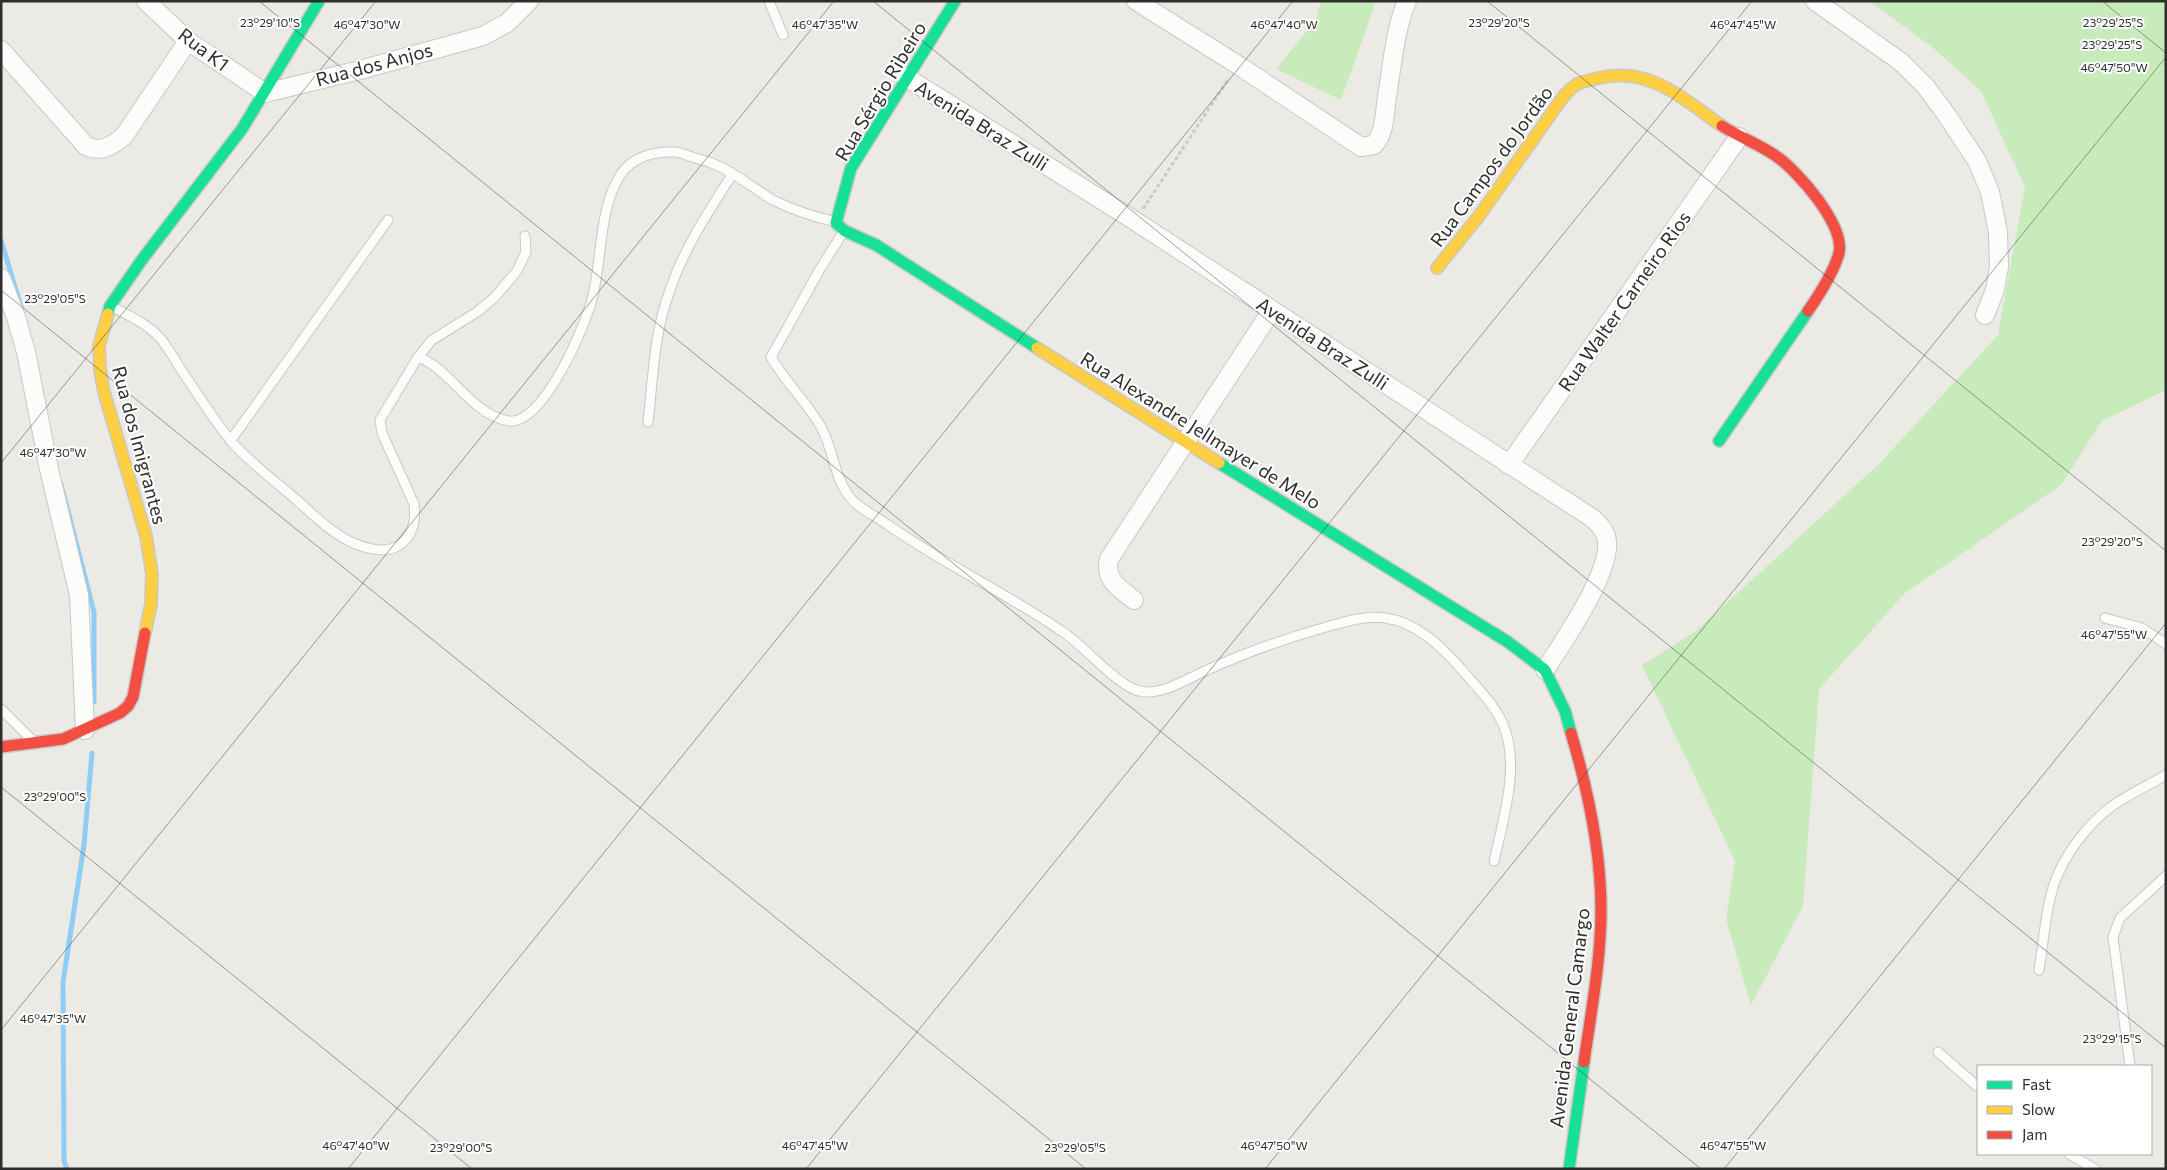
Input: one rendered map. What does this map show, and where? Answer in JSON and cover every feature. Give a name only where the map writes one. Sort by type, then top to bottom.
[{"type":"street","name":"Rua K1","points":[[146,1],[188,41],[265,93]]},
{"type":"street","name":"Rua dos Imigrantes","points":[[1,747],[62,739],[120,713],[128,706],[133,697],[151,604],[152,574],[146,536],[104,392],[100,370],[99,346],[110,306],[141,261],[242,129],[319,1]]},
{"type":"street","name":"Rua dos Anjos","points":[[265,93],[360,70],[483,36],[506,23],[528,1]]},
{"type":"street","name":"Rua Sérgio Ribeiro","points":[[840,227],[851,168],[906,77],[956,1]]},
{"type":"street","points":[[1136,1],[1238,65],[1361,147],[1374,145],[1383,131],[1392,67],[1403,11],[1407,1]]},
{"type":"street","points":[[1815,1],[1901,62],[1926,87],[1977,161],[1990,192],[1998,232],[1999,267],[1995,290],[1985,315]]},
{"type":"street","points":[[1,50],[86,146],[93,149],[113,146],[124,136],[188,41]]},
{"type":"street","name":"Rua Campos do Jordão","points":[[1437,268],[1479,216],[1563,96],[1576,83],[1616,74],[1636,76],[1661,84],[1739,137],[1776,156],[1802,179],[1835,225],[1839,252],[1823,289],[1719,441]]},
{"type":"street","name":"Avenida Braz Zulli","points":[[906,77],[1135,221],[1592,518],[1602,528],[1606,538],[1606,554],[1600,575],[1578,617],[1545,670]]},
{"type":"street","name":"Rua Walter Carneiro Rios","points":[[1509,465],[1739,137]]},
{"type":"street","name":"Rua Alexandre Jellmayer de Melo","points":[[840,227],[884,250],[1186,443],[1508,642],[1545,670]]},
{"type":"street","points":[[1,278],[26,352],[49,469],[79,595],[85,730]]},
{"type":"street","points":[[1134,600],[1114,583],[1108,575],[1109,559],[1272,310]]},
{"type":"street","name":"Avenida General Camargo","points":[[1545,670],[1565,711],[1586,784],[1598,857],[1601,910],[1594,983],[1569,1169]]},
{"type":"lane","points":[[769,1],[783,35]]},
{"type":"lane","points":[[418,357],[430,361],[474,403],[490,414],[511,422],[529,416],[543,400],[556,379],[584,324],[593,296],[608,206],[621,174],[638,159],[651,154],[676,152],[715,164],[776,201],[840,227],[820,269],[771,357],[780,374],[821,427],[831,448],[836,476],[850,499],[895,530],[1064,632],[1091,654],[1123,685],[1136,691],[1160,690],[1289,638],[1358,619],[1384,618],[1402,623],[1427,636],[1482,693],[1498,714],[1507,735],[1510,762],[1508,796],[1494,860]]},
{"type":"lane","points":[[648,422],[658,340],[668,294],[680,264],[703,220],[732,174]]},
{"type":"lane","points":[[231,440],[388,220]]},
{"type":"lane","points":[[110,306],[130,316],[161,338],[231,440],[251,461],[328,527],[348,540],[365,547],[385,550],[396,547],[406,539],[413,528],[415,517],[414,504],[382,433],[380,420],[418,357],[432,340],[477,312],[494,298],[517,271],[526,252],[525,236]]},
{"type":"lane","points":[[2105,618],[2142,628],[2166,644]]},
{"type":"lane","points":[[1,709],[34,744]]},
{"type":"lane","points":[[2039,970],[2048,911],[2058,873],[2069,854],[2089,828],[2114,804],[2166,776]]},
{"type":"lane","points":[[2130,1065],[2113,937],[2120,918],[2166,876]]},
{"type":"lane","points":[[1938,1052],[1977,1086]]},
{"type":"lane","points":[[2071,1155],[2095,1169]]},
{"type":"path","points":[[1135,221],[1238,65]]},
{"type":"green space","points":[[1321,1],[1376,1],[1341,100],[1276,69],[1316,20]]},
{"type":"green space","points":[[1869,1],[2166,1],[2166,390],[2102,421],[2061,485],[1905,593],[1819,689],[1803,906],[1751,1005],[1726,919],[1735,861],[1642,665],[1696,631],[1879,464],[1998,335],[2025,187],[1981,91],[1931,46]]},
{"type":"waterway","points":[[1,240],[21,307]]},
{"type":"waterway","points":[[61,484],[94,612],[94,702]]},
{"type":"waterway","points":[[67,1169],[64,1161],[63,982],[84,845],[92,753]]},
{"type":"traffic: fast","points":[[108,314],[110,306],[141,261],[242,129],[319,1]]},
{"type":"traffic: fast","points":[[955,1],[851,168],[836,223],[845,231],[876,245],[1037,348]]},
{"type":"traffic: fast","points":[[1719,441],[1808,311]]},
{"type":"traffic: fast","points":[[1219,463],[1508,642],[1545,670],[1565,711],[1571,733]]},
{"type":"traffic: fast","points":[[1569,1169],[1584,1062]]},
{"type":"traffic: slow","points":[[1437,268],[1479,216],[1563,97],[1579,83],[1617,76],[1634,77],[1650,81],[1665,87],[1722,126]]},
{"type":"traffic: slow","points":[[108,314],[99,346],[100,370],[104,392],[146,536],[152,574],[151,604],[145,633]]},
{"type":"traffic: slow","points":[[1037,348],[1219,463]]},
{"type":"traffic: jam","points":[[1722,126],[1756,144],[1785,163],[1818,200],[1835,228],[1839,241],[1837,260],[1826,283],[1808,311]]},
{"type":"traffic: jam","points":[[1,747],[63,739],[120,713],[128,706],[133,697],[145,633]]},
{"type":"traffic: jam","points":[[1571,733],[1583,776],[1596,843],[1601,910],[1595,986],[1584,1062]]}]
